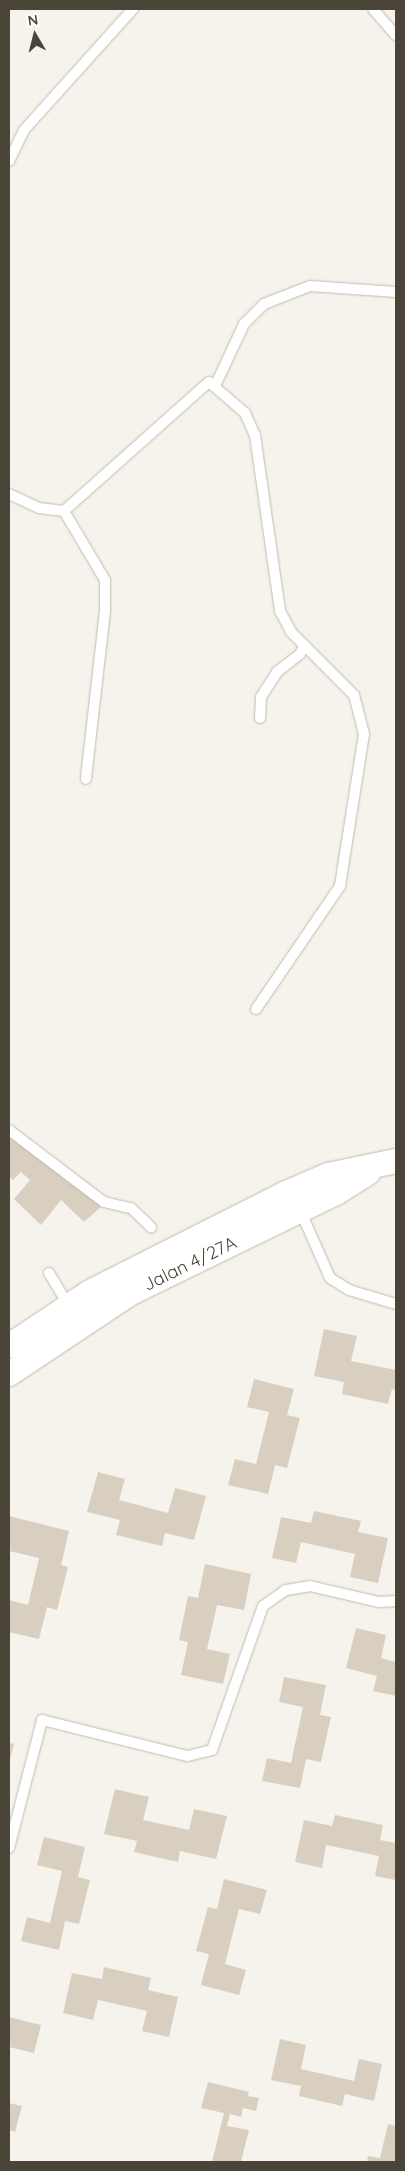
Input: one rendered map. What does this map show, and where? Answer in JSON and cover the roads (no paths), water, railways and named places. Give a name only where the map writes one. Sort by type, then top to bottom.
[{"type":"street","name":"Jalan 4/27A","points":[[9,1374],[74,1314],[131,1293],[387,1164]]},
{"type":"street","name":"Jalan 4/27A","points":[[9,1346],[74,1314],[284,1194],[328,1174],[387,1164]]},
{"type":"lane","points":[[9,161],[24,130],[133,9]]},
{"type":"lane","points":[[373,9],[396,35]]},
{"type":"lane","points":[[215,386],[244,324],[264,304],[310,286],[396,292]]},
{"type":"lane","points":[[9,494],[39,508],[64,511],[209,382],[245,413],[255,435],[280,611],[291,632],[354,694],[364,734],[340,886],[256,1009]]},
{"type":"lane","points":[[64,511],[104,580],[105,610],[86,779]]},
{"type":"lane","points":[[260,718],[261,697],[277,672],[300,654],[305,645]]},
{"type":"lane","points":[[9,1130],[104,1202],[131,1208],[151,1227]]},
{"type":"lane","points":[[300,1209],[330,1278],[348,1290],[396,1304]]},
{"type":"lane","points":[[48,1273],[74,1314]]},
{"type":"lane","points":[[9,1848],[42,1720],[188,1756],[212,1750],[263,1606],[286,1590],[310,1586],[379,1602],[396,1602]]}]
